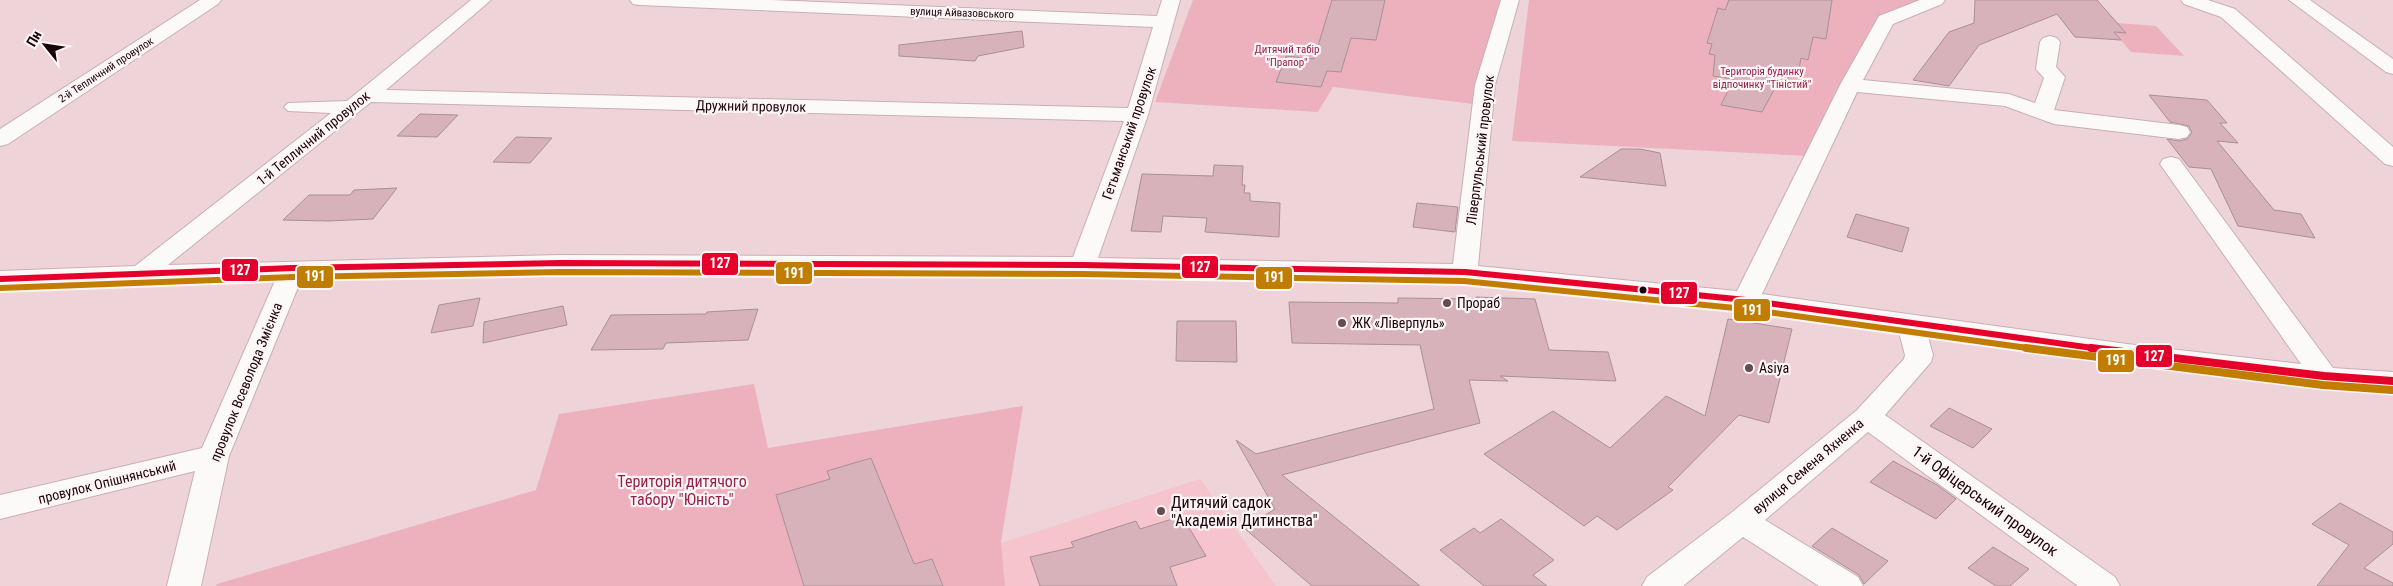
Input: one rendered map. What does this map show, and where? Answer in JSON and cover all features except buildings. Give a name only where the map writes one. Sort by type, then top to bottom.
[{"type":"street","name":"2-й Тепличний провулок","points":[[0,139],[212,0]]},
{"type":"street","name":"1-й Тепличний провулок","points":[[142,273],[359,102],[482,0]]},
{"type":"street","name":"вулиця Айвазовського","points":[[639,0],[1165,22]]},
{"type":"street","name":"Гетьманський провулок","points":[[1083,265],[1137,115],[1170,0]]},
{"type":"street","name":"Ліверпульський провулок","points":[[1465,272],[1485,85],[1510,0]]},
{"type":"street","points":[[1746,300],[1850,85],[1886,20],[1936,0]]},
{"type":"street","points":[[2190,0],[2228,13],[2393,159]]},
{"type":"street","points":[[2298,0],[2393,68]]},
{"type":"street","points":[[2042,113],[2055,77],[2046,69],[2050,42]]},
{"type":"street","points":[[1850,85],[2008,100],[2054,118],[2179,132]]},
{"type":"street","name":"Дружний провулок","points":[[296,107],[359,102],[1137,115]]},
{"type":"street","points":[[2171,164],[2324,376]]},
{"type":"street","points":[[0,279],[293,268],[561,262],[1083,265],[1465,272],[1644,288],[1746,300],[2127,353],[2324,376],[2393,380]]},
{"type":"street","name":"провулок Всеволода Змієнка","points":[[184,586],[214,456],[293,268]]},
{"type":"street","name":"вулиця Семена Яхненка","points":[[1658,586],[1742,521],[1867,417],[1917,362],[1919,355],[1910,323]]},
{"type":"street","name":"1-й Офіцерський провулок","points":[[1867,417],[2103,586]]},
{"type":"street","name":"провулок Опішнянський","points":[[0,507],[214,456]]},
{"type":"street","points":[[1742,521],[1846,586]]},
{"type":"shaded area","name":"Дитячий садок \"Академія Дитинства\"","points":[[1200,479],[1276,586],[1005,586],[1001,543]]},
{"type":"green space","name":"Дитячий табір \"Прапор\"","points":[[1193,0],[1504,0],[1474,104],[1333,87],[1318,112],[1155,102]]},
{"type":"green space","name":"Територія будинку відпочинку \"Тіністий\"","points":[[1529,0],[1924,0],[1879,18],[1809,156],[1512,141]]},
{"type":"green space","points":[[2117,23],[2156,26],[2184,56],[2131,52],[2114,32],[2126,33]]},
{"type":"green space","name":"Територія дитячого табору \"Юність\"","points":[[754,384],[768,448],[1023,406],[1001,542],[1005,586],[216,586],[217,584],[536,490],[559,414]]},
{"type":"transit line","name":"127","points":[[0,279],[293,268],[561,263],[1083,265],[1465,272],[1746,300],[2127,353],[2324,376],[2393,381]]},
{"type":"transit line","name":"191","points":[[0,288],[293,277],[561,272],[1083,274],[1464,281],[1745,309],[2126,362],[2323,385],[2392,390]]},
{"type":"place","name":"Прораб","points":[[1447,303]]},
{"type":"place","name":"ЖК «Ліверпуль»","points":[[1342,323]]},
{"type":"place","name":"Asiya","points":[[1749,368]]},
{"type":"place","name":"Дитячий садок \"Академія Дитинства\"","points":[[1161,511]]}]
